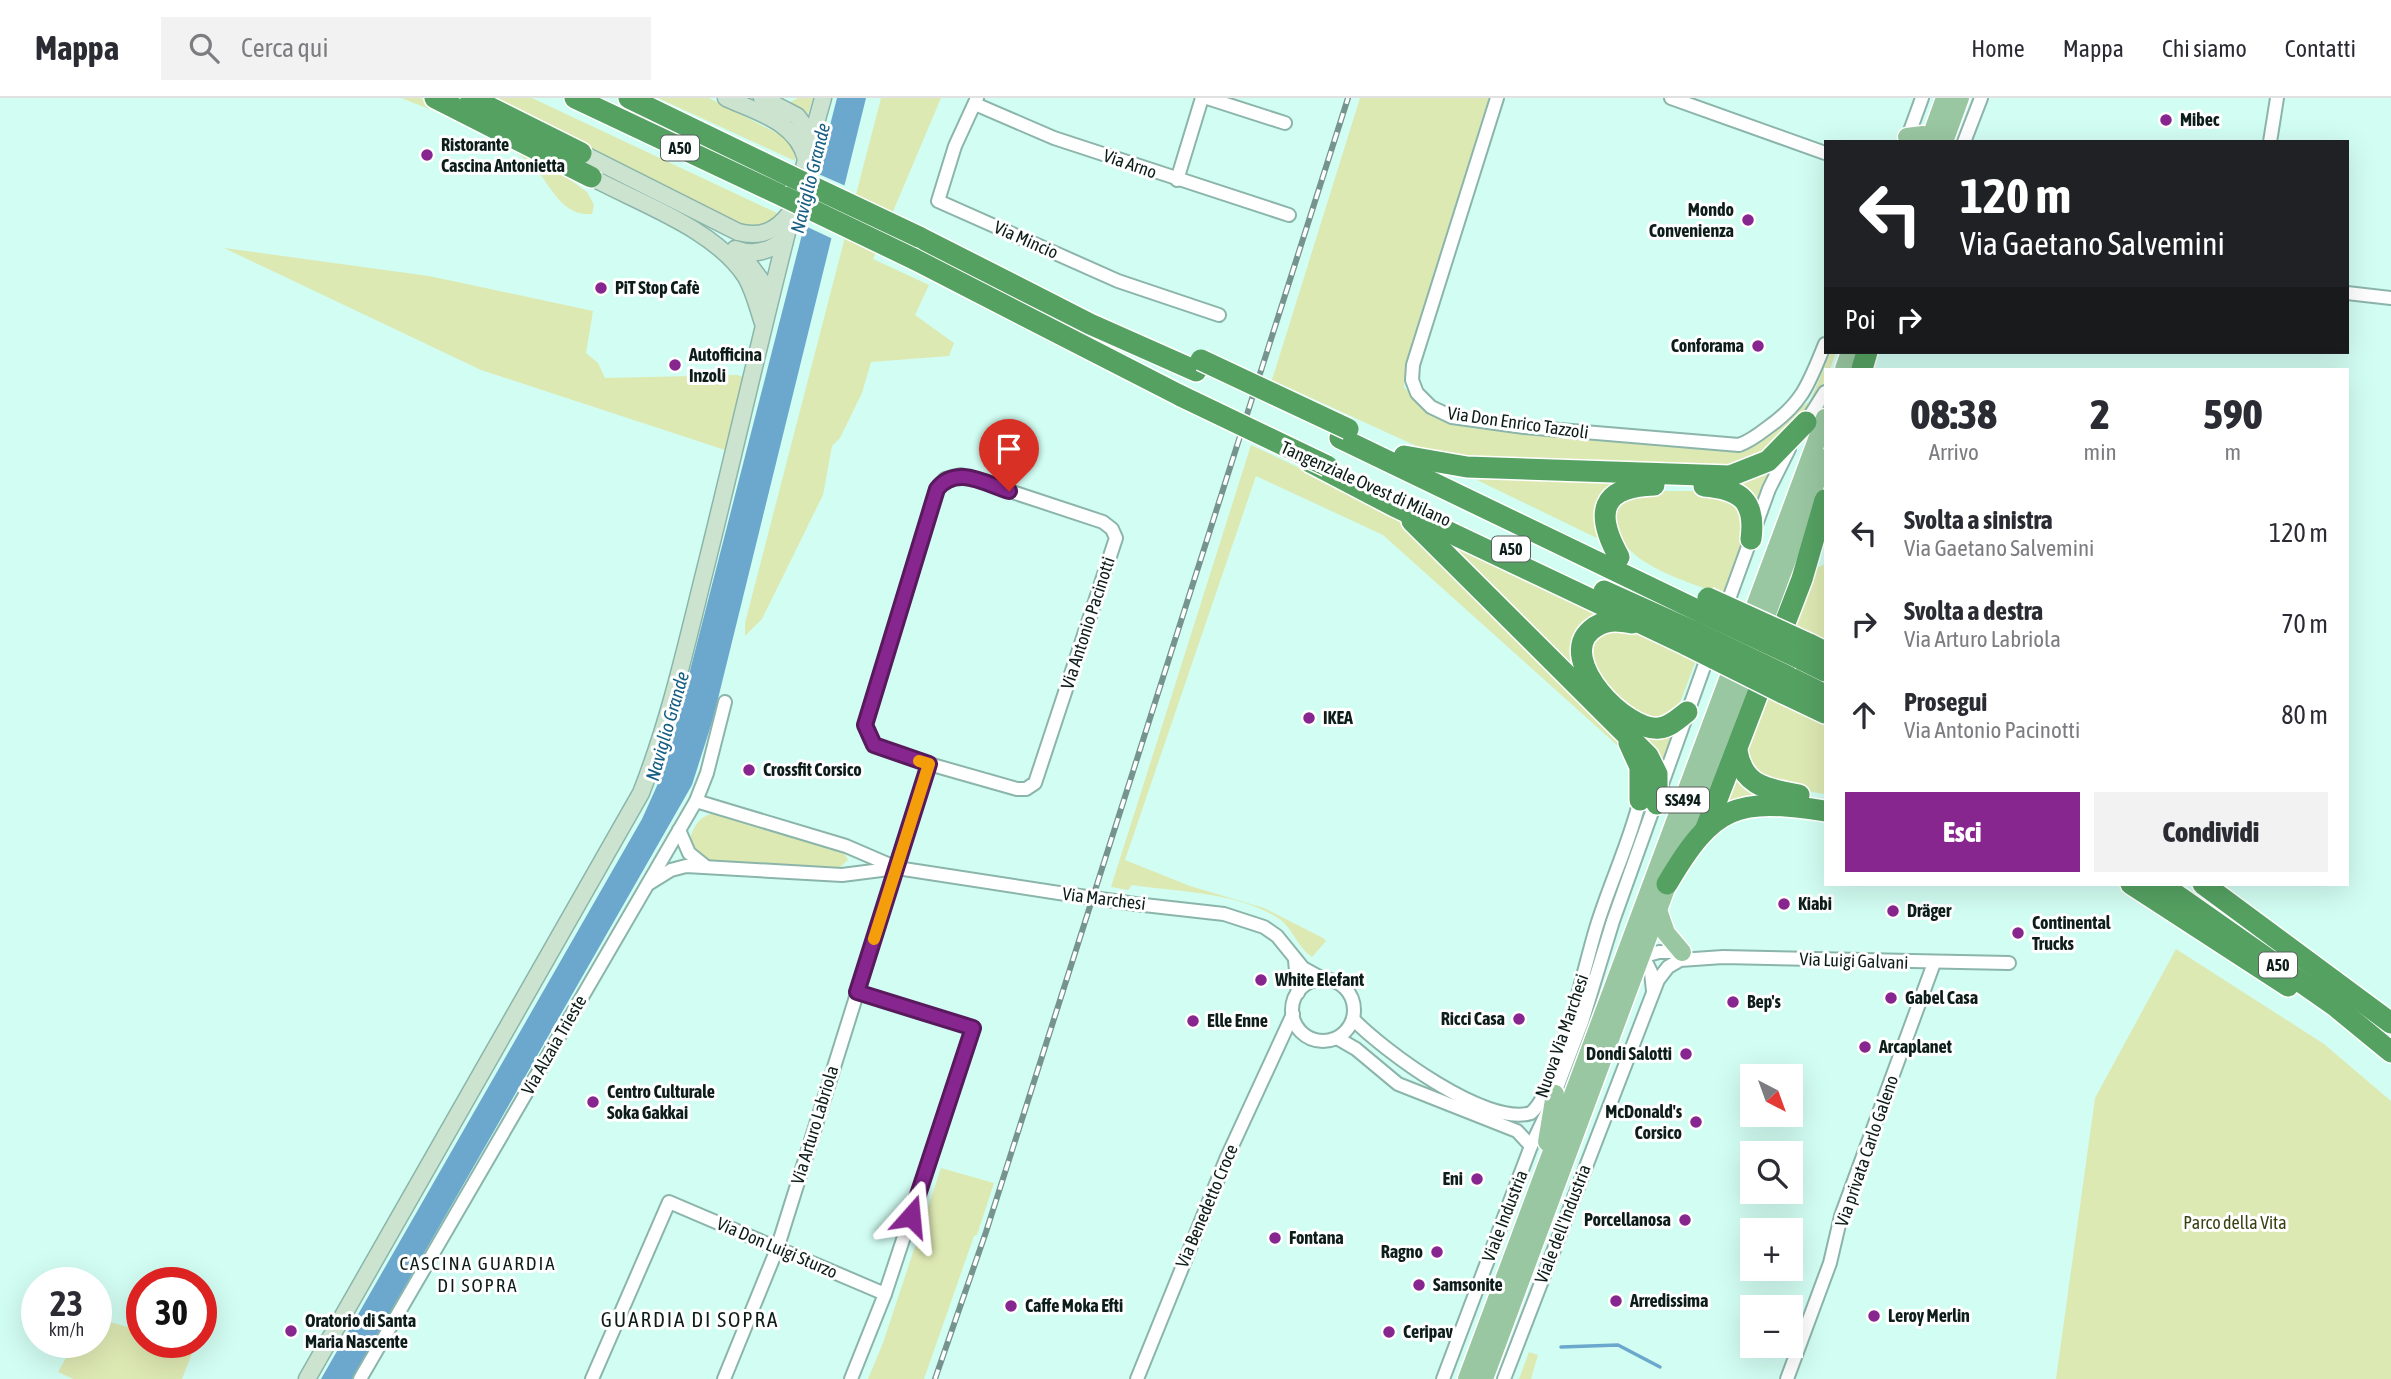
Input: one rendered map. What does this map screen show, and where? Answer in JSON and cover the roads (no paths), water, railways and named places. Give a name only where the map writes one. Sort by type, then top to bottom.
[{"type":"highway","points":[[435,98],[591,177]]},
{"type":"highway","points":[[471,98],[581,153]]},
{"type":"highway","name":"A50","points":[[575,98],[789,203]]},
{"type":"highway","name":"A50","points":[[629,98],[919,237],[1090,324],[1141,336],[1344,433]]},
{"type":"highway","name":"Tangenziale Ovest di Milano","points":[[789,203],[914,259],[1326,468],[1698,622],[1808,661],[1824,670]]},
{"type":"highway","points":[[1404,456],[1466,467],[1730,476],[1763,464],[1809,415]]},
{"type":"highway","points":[[1344,433],[1404,456],[1619,556],[1698,622],[1808,661],[1824,710]]},
{"type":"highway","name":"Tangenziale Ovest di Milano","points":[[1344,433],[1698,622]]},
{"type":"highway","points":[[1326,468],[1394,506],[1644,626]]},
{"type":"highway","points":[[1619,556],[1607,535],[1604,518],[1613,497],[1630,486],[1695,486],[1732,491],[1746,501],[1752,511],[1751,539]]},
{"type":"highway","points":[[1667,884],[1706,828],[1802,579],[1824,503]]},
{"type":"highway","points":[[1394,506],[1435,543],[1653,763],[1657,774],[1648,802]]},
{"type":"highway","points":[[1802,579],[1813,566],[1824,560]]},
{"type":"highway","points":[[1687,712],[1663,727],[1640,725],[1597,688],[1583,666],[1580,651],[1584,638],[1599,624],[1618,620],[1644,626],[1698,622]]},
{"type":"highway","name":"Tangenziale Ovest di Milano","points":[[1808,661],[1824,693]]},
{"type":"highway","points":[[1737,751],[1742,769],[1757,786],[1824,798]]},
{"type":"highway","points":[[1706,828],[1726,813],[1748,806],[1786,805],[1824,811]]},
{"type":"highway","points":[[2142,886],[2260,970],[2297,992],[2335,1006],[2391,1052]]},
{"type":"highway","name":"A50","points":[[2206,886],[2391,1023]]},
{"type":"highway","points":[[2217,886],[2235,905]]},
{"type":"main road","points":[[726,98],[769,102],[797,116],[812,136]]},
{"type":"main road","points":[[581,153],[729,229],[754,234],[776,228],[789,203],[807,159],[823,98]]},
{"type":"main road","points":[[1936,140],[1945,98]]},
{"type":"main road","points":[[1936,140],[1960,98]]},
{"type":"main road","points":[[769,102],[800,144],[807,159]]},
{"type":"main road","points":[[1904,140],[1936,140]]},
{"type":"main road","points":[[591,177],[710,239],[738,250],[748,253],[769,250],[785,239]]},
{"type":"main road","points":[[307,1379],[641,793],[666,723],[754,374],[785,239],[789,203]]},
{"type":"main road","points":[[703,215],[738,250],[771,294]]},
{"type":"main road","points":[[710,239],[728,254],[747,280],[764,326]]},
{"type":"main road","name":"SS494","points":[[1466,1379],[1619,971],[1809,415]]},
{"type":"main road","name":"SS494","points":[[1484,1379],[1643,956],[1667,884],[1824,461]]},
{"type":"main road","points":[[1658,910],[1666,933],[1690,955]]},
{"type":"main road","points":[[1540,1182],[1555,1094]]},
{"type":"street","points":[[1177,180],[1202,98]]},
{"type":"street","points":[[1207,98],[1284,123]]},
{"type":"street","name":"Via Don Enrico Tazzoli","points":[[1497,98],[1412,369],[1412,383],[1422,400],[1439,412],[1462,419],[1524,428],[1732,445],[1751,440],[1809,415]]},
{"type":"street","points":[[1671,98],[1824,153]]},
{"type":"street","points":[[1904,140],[1922,98]]},
{"type":"street","points":[[1965,140],[1981,98]]},
{"type":"street","points":[[2270,140],[2277,98]]},
{"type":"street","name":"Via Arno","points":[[976,101],[1054,138],[1289,215]]},
{"type":"street","name":"Via Mincio","points":[[976,101],[955,146],[938,201],[1118,281],[1219,315]]},
{"type":"street","points":[[2349,293],[2391,298]]},
{"type":"street","points":[[1809,415],[1806,392],[1824,347]]},
{"type":"street","points":[[1648,802],[1687,712],[1772,482],[1824,393]]},
{"type":"street","name":"Via Antonio Pacinotti","points":[[961,475],[1102,522],[1112,529],[1116,538],[1035,783],[1026,789],[1017,789],[929,764],[874,745],[865,725],[937,489],[945,479],[961,475]]},
{"type":"street","name":"Via Alzaia Trieste","points":[[360,1379],[696,801],[707,773],[725,702]]},
{"type":"street","points":[[897,867],[929,764]]},
{"type":"street","name":"Via Marchesi","points":[[696,801],[845,846],[897,867],[1135,904],[1198,909],[1247,921],[1277,936],[1295,960],[1323,979]]},
{"type":"street","name":"Viale Industria","points":[[1443,1379],[1531,1146],[1555,1094],[1648,802]]},
{"type":"street","name":"Nuova Via Marchesi","points":[[1509,1114],[1531,1113],[1541,1099],[1572,1019],[1599,917],[1648,802]]},
{"type":"street","points":[[679,830],[689,853],[705,866]]},
{"type":"street","name":"Via Marchesi","points":[[647,885],[671,870],[705,866],[842,875],[897,867]]},
{"type":"street","name":"Via Arturo Labriola","points":[[724,1379],[777,1249],[897,867]]},
{"type":"street","name":"Via Luigi Galvani","points":[[1643,956],[1659,951],[1690,955],[2009,963]]},
{"type":"street","name":"Via Luigi Galvani","points":[[1653,992],[1673,963],[1690,955]]},
{"type":"street","points":[[1619,971],[1643,956],[1651,972],[1653,992]]},
{"type":"street","points":[[1295,960],[1298,993],[1293,1014],[1304,1034],[1320,1041],[1337,1038],[1353,1019],[1354,1005],[1348,991],[1337,982],[1323,979],[1305,986],[1298,993]]},
{"type":"street","name":"Via privata Carlo Galeno","points":[[1787,1379],[1830,1263],[1842,1216],[1934,963]]},
{"type":"street","points":[[851,1379],[886,1294],[973,1028],[857,992]]},
{"type":"street","name":"Viale dell'Industria","points":[[1504,1379],[1653,992]]},
{"type":"street","name":"Via Benedetto Croce","points":[[1137,1379],[1201,1217],[1293,1014]]},
{"type":"street","points":[[1353,1019],[1370,1036],[1455,1095],[1528,1122],[1546,1115]]},
{"type":"street","points":[[1277,1048],[1287,1039],[1304,1034]]},
{"type":"street","points":[[1337,1038],[1356,1049],[1398,1084],[1517,1131],[1531,1146]]},
{"type":"street","name":"Via Don Luigi Sturzo","points":[[592,1379],[669,1202],[886,1294]]},
{"type":"water","points":[[837,98],[866,98],[713,719],[692,785],[352,1379],[321,1379],[642,819],[665,768]]},
{"type":"waterway","points":[[1561,1347],[1618,1345],[1660,1367]]},
{"type":"railway","points":[[935,1379],[986,1232],[1348,98]]},
{"type":"place","name":"Mibec","points":[[2166,120]]},
{"type":"place","name":"Ristorante Cascina Antonietta","points":[[427,155]]},
{"type":"place","name":"Mondo Convenienza","points":[[1748,220]]},
{"type":"place","name":"PiT Stop Cafè","points":[[601,288]]},
{"type":"place","name":"Conforama","points":[[1758,346]]},
{"type":"place","name":"Autofficina Inzoli","points":[[675,365]]},
{"type":"place","name":"IKEA","points":[[1309,718]]},
{"type":"place","name":"Crossfit Corsico","points":[[749,770]]},
{"type":"place","name":"Kiabi","points":[[1784,904]]},
{"type":"place","name":"Dräger","points":[[1893,911]]},
{"type":"place","name":"Continental Trucks","points":[[2018,933]]},
{"type":"place","name":"White Elefant","points":[[1261,980]]},
{"type":"place","name":"Gabel Casa","points":[[1891,998]]},
{"type":"place","name":"Bep's","points":[[1733,1002]]},
{"type":"place","name":"Ricci Casa","points":[[1519,1019]]},
{"type":"place","name":"Elle Enne","points":[[1193,1021]]},
{"type":"place","name":"Arcaplanet","points":[[1865,1047]]},
{"type":"place","name":"Dondi Salotti","points":[[1686,1054]]},
{"type":"place","name":"Centro Culturale Soka Gakkai","points":[[593,1102]]},
{"type":"place","name":"McDonald's Corsico","points":[[1696,1122]]},
{"type":"place","name":"Eni","points":[[1477,1179]]},
{"type":"place","name":"Porcellanosa","points":[[1685,1220]]},
{"type":"place","name":"Fontana","points":[[1275,1238]]},
{"type":"place","name":"Ragno","points":[[1437,1252]]},
{"type":"place","name":"Samsonite","points":[[1419,1285]]},
{"type":"place","name":"Arredissima","points":[[1616,1301]]},
{"type":"place","name":"Caffe Moka Efti","points":[[1011,1306]]},
{"type":"place","name":"Leroy Merlin","points":[[1874,1316]]},
{"type":"place","name":"Oratorio di Santa Maria Nascente","points":[[291,1331]]},
{"type":"place","name":"Ceripav","points":[[1389,1332]]},
{"type":"district","name":"CASCINA GUARDIA DI SOPRA","points":[[478,1274]]},
{"type":"district","name":"GUARDIA DI SOPRA","points":[[690,1320]]},
{"type":"water label","name":"Naviglio Grande","points":[[810,178]]},
{"type":"water label","name":"Naviglio Grande","points":[[667,726]]},
{"type":"park label","name":"Parco della Vita","points":[[2235,1223]]}]
